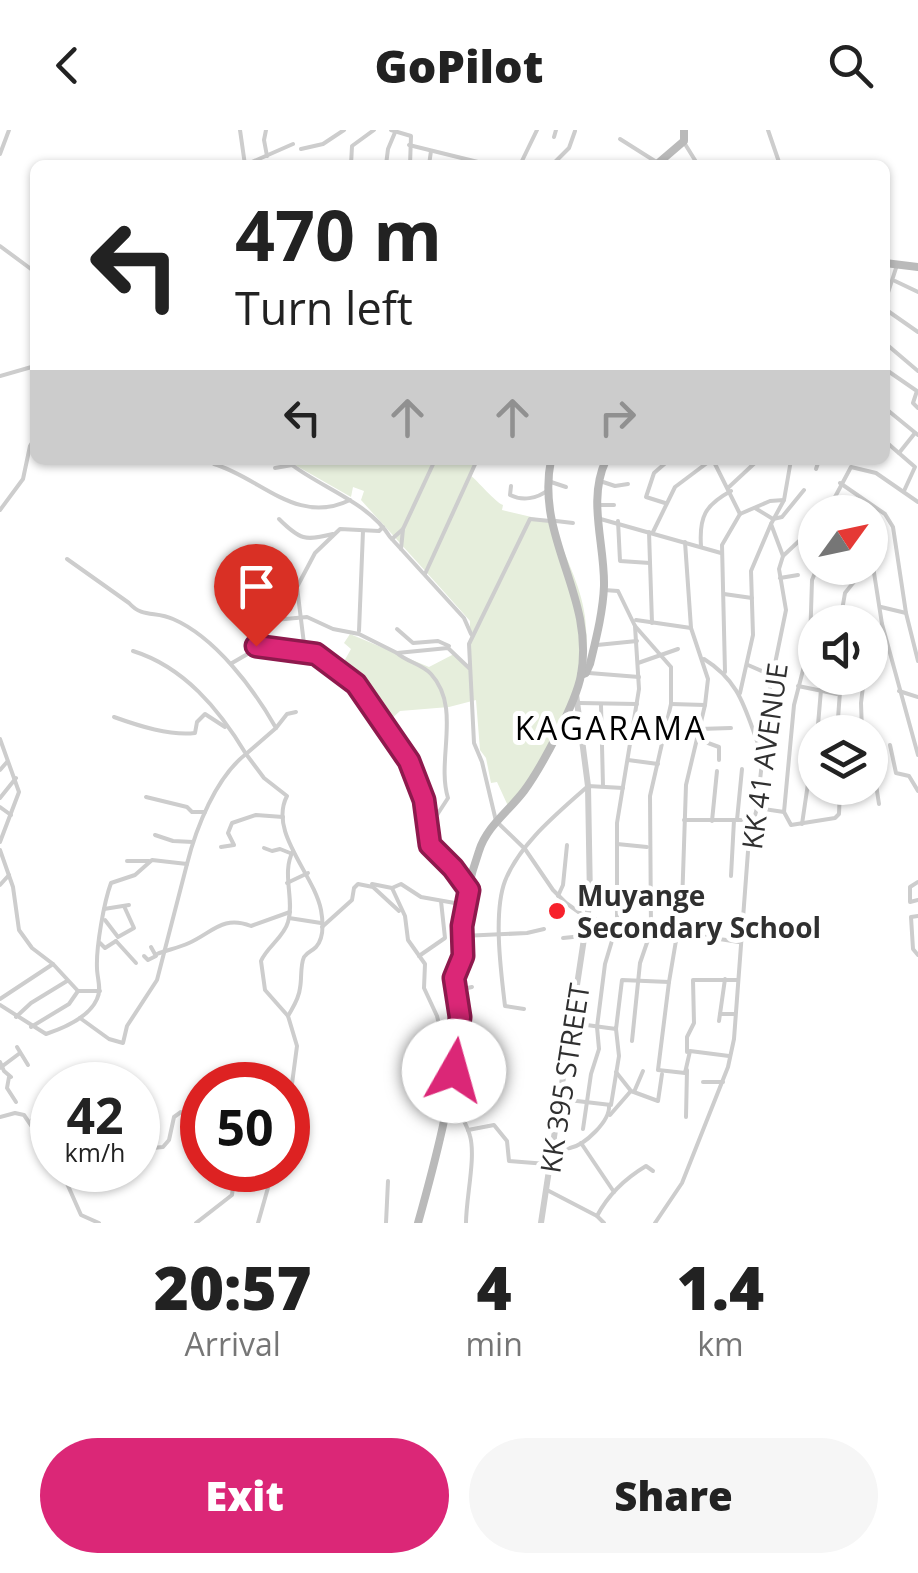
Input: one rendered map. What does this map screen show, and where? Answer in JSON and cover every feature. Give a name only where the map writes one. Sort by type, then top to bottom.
[{"type":"main road","points":[[662,160],[684,141],[684,130]]},
{"type":"main road","points":[[890,263],[918,267]]},
{"type":"main road","points":[[550,465],[551,521],[580,610],[584,674]]},
{"type":"main road","points":[[418,1223],[440,1143],[451,1079],[460,1017],[454,991],[456,970],[463,956],[466,905],[478,852],[496,821],[530,783],[577,699],[594,645],[604,590],[597,518],[598,481],[603,465]]},
{"type":"street","points":[[0,154],[9,130]]},
{"type":"street","points":[[240,130],[244,160]]},
{"type":"street","points":[[266,130],[267,156]]},
{"type":"street","points":[[301,149],[323,144],[344,130]]},
{"type":"street","points":[[523,160],[538,130]]},
{"type":"street","points":[[554,137],[556,130]]},
{"type":"street","points":[[557,160],[570,148],[575,130]]},
{"type":"street","points":[[768,130],[778,160]]},
{"type":"street","points":[[351,160],[352,146],[371,131]]},
{"type":"street","points":[[387,160],[394,131],[410,134],[410,160]]},
{"type":"street","points":[[620,139],[651,160]]},
{"type":"street","points":[[684,141],[695,160]]},
{"type":"street","points":[[257,160],[293,144]]},
{"type":"street","points":[[409,145],[463,160]]},
{"type":"street","points":[[430,160],[431,152]]},
{"type":"street","points":[[0,246],[30,268]]},
{"type":"street","points":[[897,264],[890,284],[918,292]]},
{"type":"street","points":[[890,310],[918,332]]},
{"type":"street","points":[[890,347],[918,371]]},
{"type":"street","points":[[2,376],[30,368]]},
{"type":"street","points":[[890,372],[918,391],[914,403],[918,408]]},
{"type":"street","points":[[890,412],[918,432],[899,453]]},
{"type":"street","points":[[890,445],[914,467],[904,492]]},
{"type":"street","points":[[0,510],[22,479],[30,446]]},
{"type":"street","points":[[217,465],[244,475],[266,491],[300,506],[323,509],[350,500]]},
{"type":"street","points":[[275,468],[292,465],[384,526],[392,540],[464,618],[472,636]]},
{"type":"street","points":[[401,549],[403,530],[434,465]]},
{"type":"street","points":[[426,574],[475,465]]},
{"type":"street","points":[[664,465],[654,473],[646,497],[665,503]]},
{"type":"street","points":[[652,622],[650,532],[675,487],[705,465]]},
{"type":"street","points":[[715,465],[740,514]]},
{"type":"street","points":[[701,546],[702,515],[709,504],[753,465]]},
{"type":"street","points":[[740,693],[753,634],[752,572],[784,500],[790,465]]},
{"type":"street","points":[[816,469],[817,465]]},
{"type":"street","points":[[835,495],[849,465]]},
{"type":"street","points":[[850,468],[869,470],[918,502]]},
{"type":"street","points":[[598,481],[612,486],[628,484]]},
{"type":"street","points":[[840,484],[855,495]]},
{"type":"street","points":[[512,486],[511,496],[516,497],[538,497],[548,486],[566,487]]},
{"type":"street","points":[[772,522],[782,518],[804,490]]},
{"type":"street","points":[[725,672],[724,594],[718,551],[740,514],[784,500]]},
{"type":"street","points":[[597,504],[614,505]]},
{"type":"street","points":[[755,508],[772,522]]},
{"type":"street","points":[[597,518],[718,551]]},
{"type":"street","points":[[573,523],[530,519],[472,636],[469,668],[474,743],[496,821],[524,849],[558,896],[586,918],[651,931]]},
{"type":"street","points":[[888,519],[893,527],[906,613],[918,658]]},
{"type":"street","points":[[279,520],[299,537],[313,539],[333,534]]},
{"type":"street","points":[[618,522],[620,561],[650,563]]},
{"type":"street","name":"KK 41 AVENUE","points":[[655,1223],[682,1184],[730,1056],[750,838],[772,676],[786,610],[780,578],[783,556],[772,522]]},
{"type":"street","points":[[305,652],[299,617],[299,581],[314,553],[343,528],[363,532],[379,531],[384,526]]},
{"type":"street","points":[[392,540],[403,530]]},
{"type":"street","points":[[359,634],[363,532]]},
{"type":"street","points":[[684,542],[691,628],[708,679],[686,785],[680,933],[657,1067],[662,1072],[682,1074],[687,1070]]},
{"type":"street","points":[[783,556],[798,543]]},
{"type":"street","points":[[67,559],[137,612],[173,619],[232,663],[276,728]]},
{"type":"street","points":[[780,578],[798,575]]},
{"type":"street","points":[[604,590],[618,591],[634,623],[671,667],[671,704],[650,796],[651,931],[639,980],[632,1041]]},
{"type":"street","points":[[724,594],[752,598]]},
{"type":"street","points":[[244,602],[274,620],[299,617],[359,634],[431,674],[446,714],[443,778],[448,798],[426,832]]},
{"type":"street","points":[[888,608],[906,613]]},
{"type":"street","points":[[634,623],[691,628]]},
{"type":"street","points":[[582,1128],[599,1049],[597,1027],[607,955],[617,924],[622,788],[638,704],[634,623]]},
{"type":"street","points":[[397,629],[413,643],[438,641],[453,650],[469,668]]},
{"type":"street","points":[[594,645],[636,641]]},
{"type":"street","points":[[232,663],[259,645],[316,654],[366,695],[409,761],[424,800],[426,832],[435,852],[449,863],[469,890]]},
{"type":"street","points":[[638,663],[678,649]]},
{"type":"street","points":[[888,649],[918,755]]},
{"type":"street","points":[[396,654],[453,650]]},
{"type":"street","points":[[133,651],[154,658],[193,683],[264,778],[287,796],[281,808],[292,852],[289,915],[285,928],[261,962],[265,990],[288,1016],[297,1046],[295,1062]]},
{"type":"street","points":[[702,658],[725,672],[740,693],[761,754]]},
{"type":"street","points":[[748,665],[772,676]]},
{"type":"street","points":[[584,674],[639,677]]},
{"type":"street","points":[[798,686],[784,812],[790,824],[802,824],[838,817],[839,805]]},
{"type":"street","points":[[898,690],[918,697]]},
{"type":"street","points":[[577,699],[601,705],[638,704]]},
{"type":"street","name":"KK 395 STREET","points":[[539,1223],[547,1190],[590,882],[588,786],[577,699]]},
{"type":"street","points":[[671,704],[705,705]]},
{"type":"street","points":[[601,705],[603,787]]},
{"type":"street","points":[[80,1018],[108,1039],[122,1044],[127,1026],[151,994],[205,812],[236,762],[287,714],[296,712]]},
{"type":"street","points":[[114,717],[138,726],[159,728],[167,734],[196,734],[197,722],[204,714],[226,727]]},
{"type":"street","points":[[699,729],[731,728]]},
{"type":"street","points":[[696,739],[720,747],[719,760]]},
{"type":"street","points":[[0,741],[18,792],[0,842]]},
{"type":"street","points":[[890,745],[896,772],[910,776],[918,791]]},
{"type":"street","points":[[628,760],[658,764]]},
{"type":"street","points":[[0,770],[7,762]]},
{"type":"street","points":[[731,876],[742,769]]},
{"type":"street","points":[[712,820],[717,771]]},
{"type":"street","points":[[0,798],[16,778]]},
{"type":"street","points":[[524,1009],[505,1006],[501,932],[506,878],[524,849],[588,786],[622,788]]},
{"type":"street","points":[[146,798],[188,807],[192,812],[205,812]]},
{"type":"street","points":[[802,824],[805,805]]},
{"type":"street","points":[[0,808],[12,814]]},
{"type":"street","points":[[756,808],[784,812]]},
{"type":"street","points":[[221,847],[234,845],[228,831],[232,822],[256,814],[283,816]]},
{"type":"street","points":[[684,820],[754,820]]},
{"type":"street","points":[[155,834],[173,841],[193,842]]},
{"type":"street","points":[[617,844],[649,847]]},
{"type":"street","points":[[558,896],[568,845]]},
{"type":"street","points":[[264,848],[292,852],[308,874],[320,906],[319,943],[305,956],[298,1000],[288,1016]]},
{"type":"street","points":[[0,850],[19,930],[32,948],[78,991],[100,990]]},
{"type":"street","points":[[128,861],[188,864]]},
{"type":"street","points":[[53,964],[0,1002],[16,1017],[46,1034],[80,1018],[92,1007],[100,990],[96,964],[113,881],[135,875],[149,861]]},
{"type":"street","points":[[288,883],[308,874]]},
{"type":"street","points":[[0,885],[9,875]]},
{"type":"street","points":[[918,882],[910,887],[913,949],[918,955]]},
{"type":"street","points":[[321,925],[352,900],[356,885],[392,888],[400,884],[421,897],[466,905]]},
{"type":"street","points":[[366,885],[404,916]]},
{"type":"street","points":[[392,888],[404,916],[408,940],[426,964],[424,988],[437,1016],[455,1106],[468,1130],[472,1148],[466,1223]]},
{"type":"street","points":[[910,902],[918,900]]},
{"type":"street","points":[[418,956],[445,938],[441,901]]},
{"type":"street","points":[[100,943],[105,948],[134,928],[127,906],[104,910]]},
{"type":"street","points":[[144,956],[148,960],[239,921],[252,926],[289,915],[321,925]]},
{"type":"street","points":[[911,918],[918,916]]},
{"type":"street","points":[[104,920],[136,963]]},
{"type":"street","points":[[462,936],[544,929]]},
{"type":"street","points":[[680,933],[740,942]]},
{"type":"street","points":[[563,938],[584,936]]},
{"type":"street","points":[[151,947],[157,954]]},
{"type":"street","points":[[720,1021],[724,979]]},
{"type":"street","points":[[686,1118],[687,1037],[694,1023],[692,980],[738,980]]},
{"type":"street","points":[[16,1017],[68,981]]},
{"type":"street","points":[[610,1115],[619,1053],[616,1028],[621,982],[669,982]]},
{"type":"street","points":[[454,991],[472,987]]},
{"type":"street","points":[[31,1027],[69,1004],[78,991]]},
{"type":"street","points":[[720,1014],[736,1014]]},
{"type":"street","points":[[572,1022],[616,1028]]},
{"type":"street","points":[[419,1040],[442,1037]]},
{"type":"street","points":[[415,1048],[451,1079]]},
{"type":"street","points":[[16,1102],[7,1088],[10,1077],[0,1066],[19,1050],[28,1064]]},
{"type":"street","points":[[687,1052],[730,1056]]},
{"type":"street","points":[[553,1148],[574,1148],[581,1143],[641,1083],[643,1071]]},
{"type":"street","points":[[616,1072],[632,1092],[658,1100],[662,1072]]},
{"type":"street","points":[[703,1082],[722,1082]]},
{"type":"street","points":[[560,1099],[610,1106]]},
{"type":"street","points":[[0,1117],[19,1113],[30,1121]]},
{"type":"street","points":[[160,1147],[170,1140],[172,1124],[180,1115]]},
{"type":"street","points":[[468,1130],[494,1125],[506,1141],[510,1161],[550,1164]]},
{"type":"street","points":[[581,1143],[614,1192]]},
{"type":"street","points":[[598,1216],[614,1192],[644,1167],[653,1170]]},
{"type":"street","points":[[386,1223],[388,1181]]},
{"type":"street","points":[[547,1190],[598,1216],[604,1223]]},
{"type":"street","points":[[71,1192],[81,1215],[100,1223]]},
{"type":"street","points":[[196,1223],[232,1192]]},
{"type":"street","points":[[258,1223],[267,1192]]},
{"type":"green space","points":[[295,465],[474,465],[469,474],[503,505],[502,510],[553,522],[583,605],[586,656],[576,693],[555,736],[508,806],[497,782],[491,783],[486,758],[480,750],[476,700],[449,707],[400,711],[388,722],[366,686],[342,665],[351,649],[344,643],[350,634],[429,667],[454,654],[470,666],[470,621],[361,500],[364,491],[353,487],[351,497]]},
{"type":"place","name":"Muyange Secondary School","points":[[557,911]]},
{"type":"district","name":"KAGARAMA","points":[[611,727]]},
{"type":"route","points":[[256,646],[316,654],[346,674],[366,695],[409,761],[424,800],[427,840],[469,890],[462,926],[462,962],[454,978],[460,1029],[454,1071]]}]
